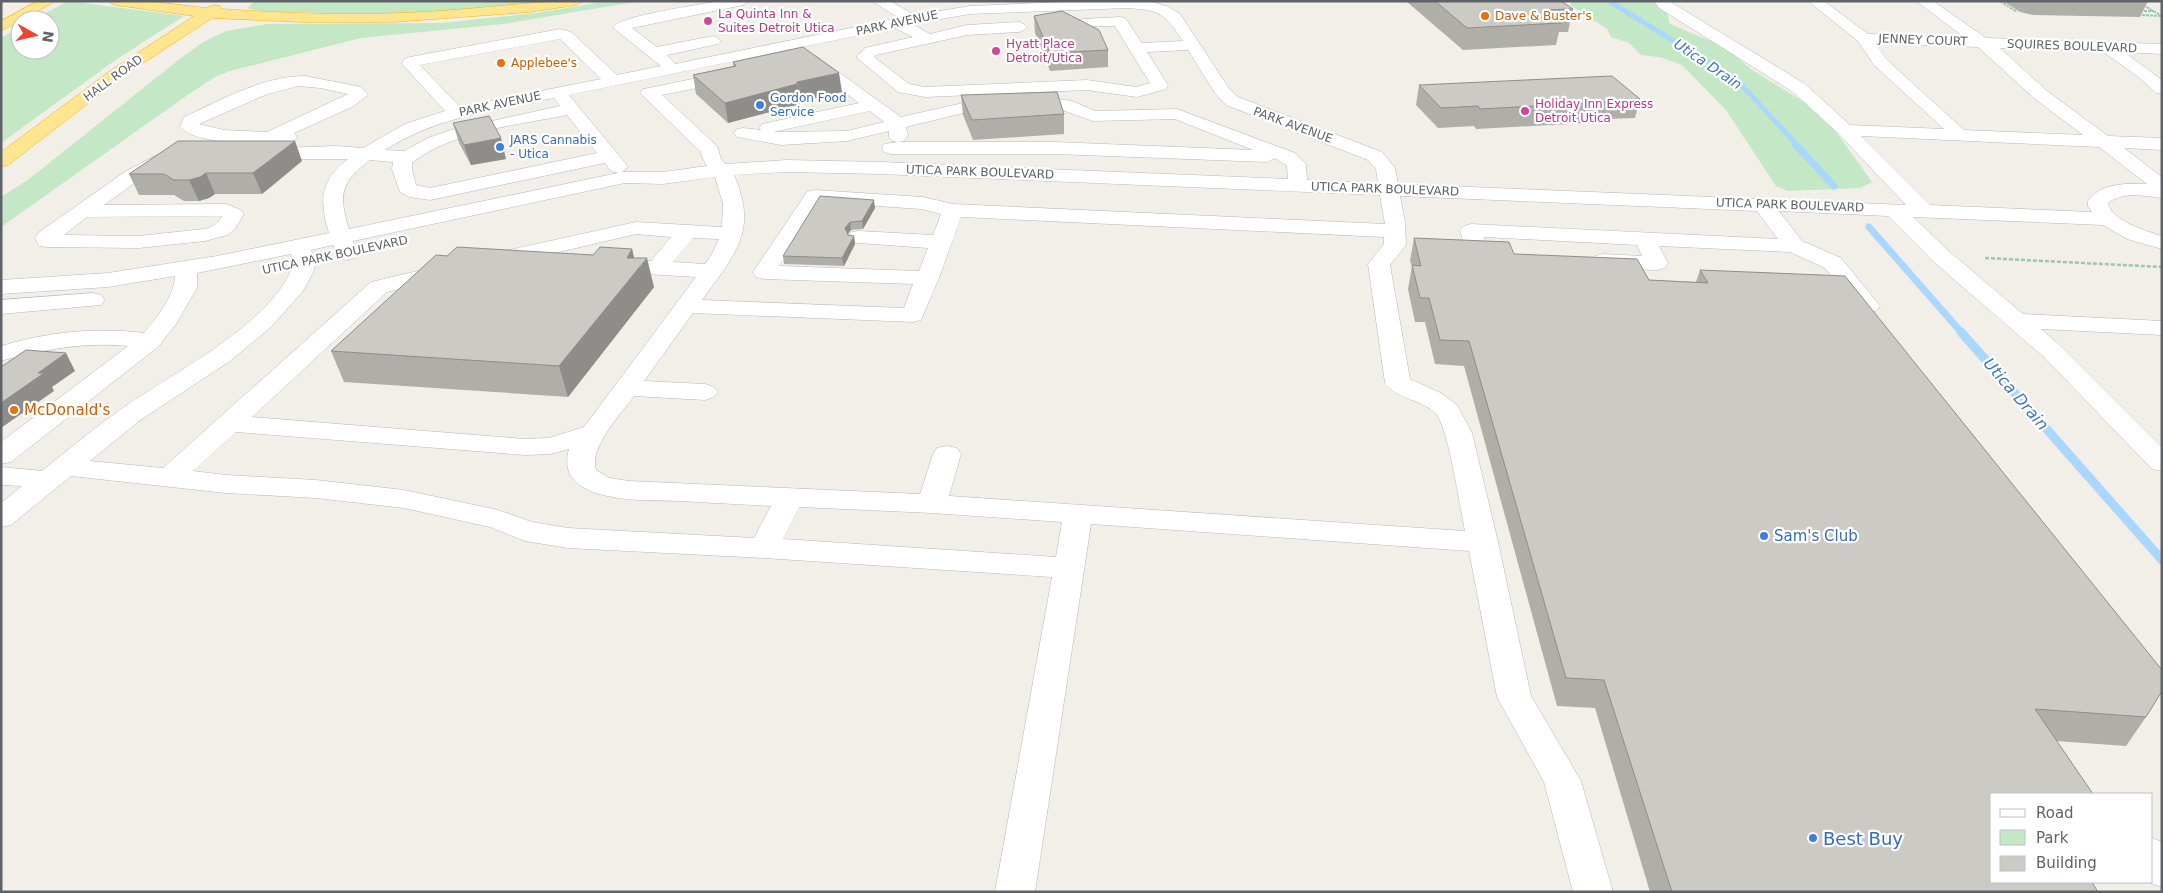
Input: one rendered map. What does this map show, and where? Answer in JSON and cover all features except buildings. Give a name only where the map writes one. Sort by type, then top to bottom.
[{"type":"highway","points":[[1,27],[22,7],[49,1]]},
{"type":"highway","points":[[115,1],[209,13],[348,18],[422,17],[498,12],[576,1]]},
{"type":"highway","name":"HALL ROAD","points":[[1,161],[116,74],[230,1]]},
{"type":"street","points":[[674,68],[621,27],[632,22],[743,1]]},
{"type":"street","points":[[1661,1],[1664,5],[1799,88],[1845,130],[1923,210]]},
{"type":"street","points":[[1816,1],[1864,38],[1880,62],[1951,126],[1959,136]]},
{"type":"street","points":[[1923,1],[1983,42],[2001,57],[2030,87],[2147,174],[2162,190]]},
{"type":"street","name":"PARK AVENUE","points":[[343,245],[332,206],[335,184],[351,166],[367,154],[389,138],[417,124],[456,113],[674,68],[906,21],[970,10],[1128,4],[1154,6],[1167,10],[1175,17],[1224,93],[1232,101],[1375,156],[1385,168],[1398,244]]},
{"type":"street","points":[[879,6],[906,21],[928,39]]},
{"type":"street","points":[[1034,26],[966,30],[870,51],[864,57],[904,88],[925,92],[1087,85],[1137,92],[1160,85],[1120,21],[1072,24]]},
{"type":"street","points":[[456,113],[410,62],[560,34],[566,35],[613,81]]},
{"type":"street","points":[[654,53],[732,37]]},
{"type":"street","name":"JENNEY COURT","points":[[1864,38],[1983,42]]},
{"type":"street","name":"SQUIRES BOULEVARD","points":[[1983,42],[2162,49]]},
{"type":"street","points":[[791,45],[895,121],[899,135],[880,168]]},
{"type":"street","points":[[1136,48],[1193,45]]},
{"type":"street","points":[[2106,47],[2147,75],[2162,89]]},
{"type":"street","points":[[792,63],[811,59]]},
{"type":"street","points":[[577,69],[597,65]]},
{"type":"street","points":[[649,93],[745,73]]},
{"type":"street","points":[[631,77],[649,93],[723,138],[818,139],[847,136],[963,108],[1051,103],[1066,105],[1093,116],[1177,114],[1288,157],[1296,164],[1298,185]]},
{"type":"street","points":[[270,137],[346,103],[359,95],[356,91],[316,83],[299,81],[280,84],[190,121],[189,126],[198,130],[239,136],[270,137],[389,138]]},
{"type":"street","points":[[558,92],[626,176]]},
{"type":"street","points":[[440,97],[460,93]]},
{"type":"street","points":[[872,105],[723,138],[710,150],[711,157],[721,170],[734,203],[733,234],[723,255],[712,271],[583,448],[580,464],[585,476],[604,486],[629,490],[932,504],[1483,542]]},
{"type":"street","points":[[212,153],[367,154],[406,157],[445,138],[471,130],[572,109]]},
{"type":"street","points":[[1845,130],[2162,144]]},
{"type":"street","points":[[890,148],[1055,148],[1288,157]]},
{"type":"street","points":[[84,211],[226,210],[234,214],[228,225],[220,231],[205,235],[139,242],[47,241],[46,238],[148,165],[165,157],[184,153]]},
{"type":"street","points":[[406,157],[403,161],[402,169],[407,188],[416,193],[430,194],[609,156]]},
{"type":"street","name":"UTICA PARK BOULEVARD","points":[[1,307],[48,305],[92,300],[343,245],[626,176],[663,178],[721,170],[795,166],[1923,210],[2107,219]]},
{"type":"street","name":"UTICA PARK BOULEVARD","points":[[343,245],[631,191],[663,178]]},
{"type":"street","points":[[2162,190],[2120,191],[2102,196],[2098,201],[2098,206],[2107,219],[2130,232],[2162,243]]},
{"type":"street","points":[[759,308],[814,196],[923,202],[951,215]]},
{"type":"street","points":[[1763,204],[1794,246]]},
{"type":"street","points":[[1894,209],[1943,258],[2053,352],[2162,463]]},
{"type":"street","points":[[686,306],[913,315],[951,215]]},
{"type":"street","points":[[871,216],[951,215],[1398,244]]},
{"type":"street","points":[[170,477],[379,287],[636,228],[733,234]]},
{"type":"street","points":[[657,268],[688,230]]},
{"type":"street","points":[[1478,255],[1471,230],[1794,246],[1833,263],[1883,324]]},
{"type":"street","points":[[859,237],[934,260]]},
{"type":"street","points":[[793,239],[934,260]]},
{"type":"street","points":[[1588,260],[1657,263],[1644,239]]},
{"type":"street","points":[[92,300],[139,242]]},
{"type":"street","points":[[1398,244],[1379,264],[1398,383],[1432,399],[1448,411],[1458,433],[1483,542],[1514,697],[1562,781],[1593,892]]},
{"type":"street","points":[[1,518],[130,415],[244,339],[262,323],[296,286],[302,273],[302,254]]},
{"type":"street","points":[[849,257],[934,260]]},
{"type":"street","points":[[504,258],[712,271]]},
{"type":"street","points":[[1,456],[142,348],[164,324],[186,278]]},
{"type":"street","name":"UTICA PARK BOULEVARD","points":[[1,287],[108,280],[186,278]]},
{"type":"street","points":[[6,348],[67,284]]},
{"type":"street","points":[[2018,321],[2162,328]]},
{"type":"street","points":[[6,348],[80,338],[119,337],[142,348]]},
{"type":"street","points":[[1,439],[104,361],[142,348]]},
{"type":"street","points":[[626,388],[705,392]]},
{"type":"street","points":[[230,423],[526,446],[551,446],[593,433]]},
{"type":"street","points":[[932,504],[947,454]]},
{"type":"street","points":[[1,476],[57,474],[170,477],[226,484],[316,490],[404,499],[498,519],[525,531],[568,538],[764,548],[1070,568]]},
{"type":"street","points":[[764,548],[789,498]]},
{"type":"street","points":[[1015,892],[1078,515]]},
{"type":"street","points":[[2153,846],[2162,833]]},
{"type":"street","points":[[2153,856],[2162,870]]},
{"type":"path","points":[[2000,1],[2017,12]]},
{"type":"path","points":[[2136,1],[2162,16]]},
{"type":"path","points":[[2134,11],[2154,12]]},
{"type":"path","points":[[2142,15],[2162,16]]},
{"type":"path","points":[[1985,258],[2162,266]]},
{"type":"green space","points":[[68,1],[184,16],[117,59],[1,143],[1,38],[10,33],[10,60],[60,60],[60,10],[51,10]]},
{"type":"green space","points":[[256,1],[550,1],[468,10],[357,13],[279,12],[249,9],[248,7]]},
{"type":"green space","points":[[608,1],[641,1],[503,24],[361,38],[230,71],[217,76],[189,94],[1,227],[1,197],[29,179],[181,58],[203,42],[226,31],[268,24],[441,23],[537,13]]},
{"type":"green space","points":[[1573,1],[1652,1],[1667,13],[1670,24],[1725,47],[1752,70],[1814,108],[1834,129],[1872,182],[1860,188],[1788,191],[1776,186],[1726,110],[1682,65],[1659,57],[1641,55],[1629,43],[1611,37],[1607,29],[1570,5]]},
{"type":"waterway","name":"Utica Drain","points":[[1609,1],[1737,80],[1797,145]]},
{"type":"waterway","name":"Utica Drain","points":[[1795,144],[1834,186]]},
{"type":"waterway","name":"Utica Drain","points":[[1869,227],[1962,333]]},
{"type":"waterway","name":"Utica Drain","points":[[1961,332],[2162,560]]},
{"type":"place","name":"Dave & Buster's","points":[[1485,16]]},
{"type":"place","name":"La Quinta Inn & Suites Detroit Utica","points":[[708,21]]},
{"type":"place","name":"Hyatt Place Detroit/Utica","points":[[996,51]]},
{"type":"place","name":"Applebee's","points":[[501,63]]},
{"type":"place","name":"Gordon Food Service","points":[[760,105]]},
{"type":"place","name":"Holiday Inn Express Detroit Utica","points":[[1525,111]]},
{"type":"place","name":"JARS Cannabis - Utica","points":[[500,147]]},
{"type":"place","name":"McDonald's","points":[[14,410]]},
{"type":"place","name":"Sam's Club","points":[[1764,536]]},
{"type":"place","name":"Best Buy","points":[[1813,838]]}]
